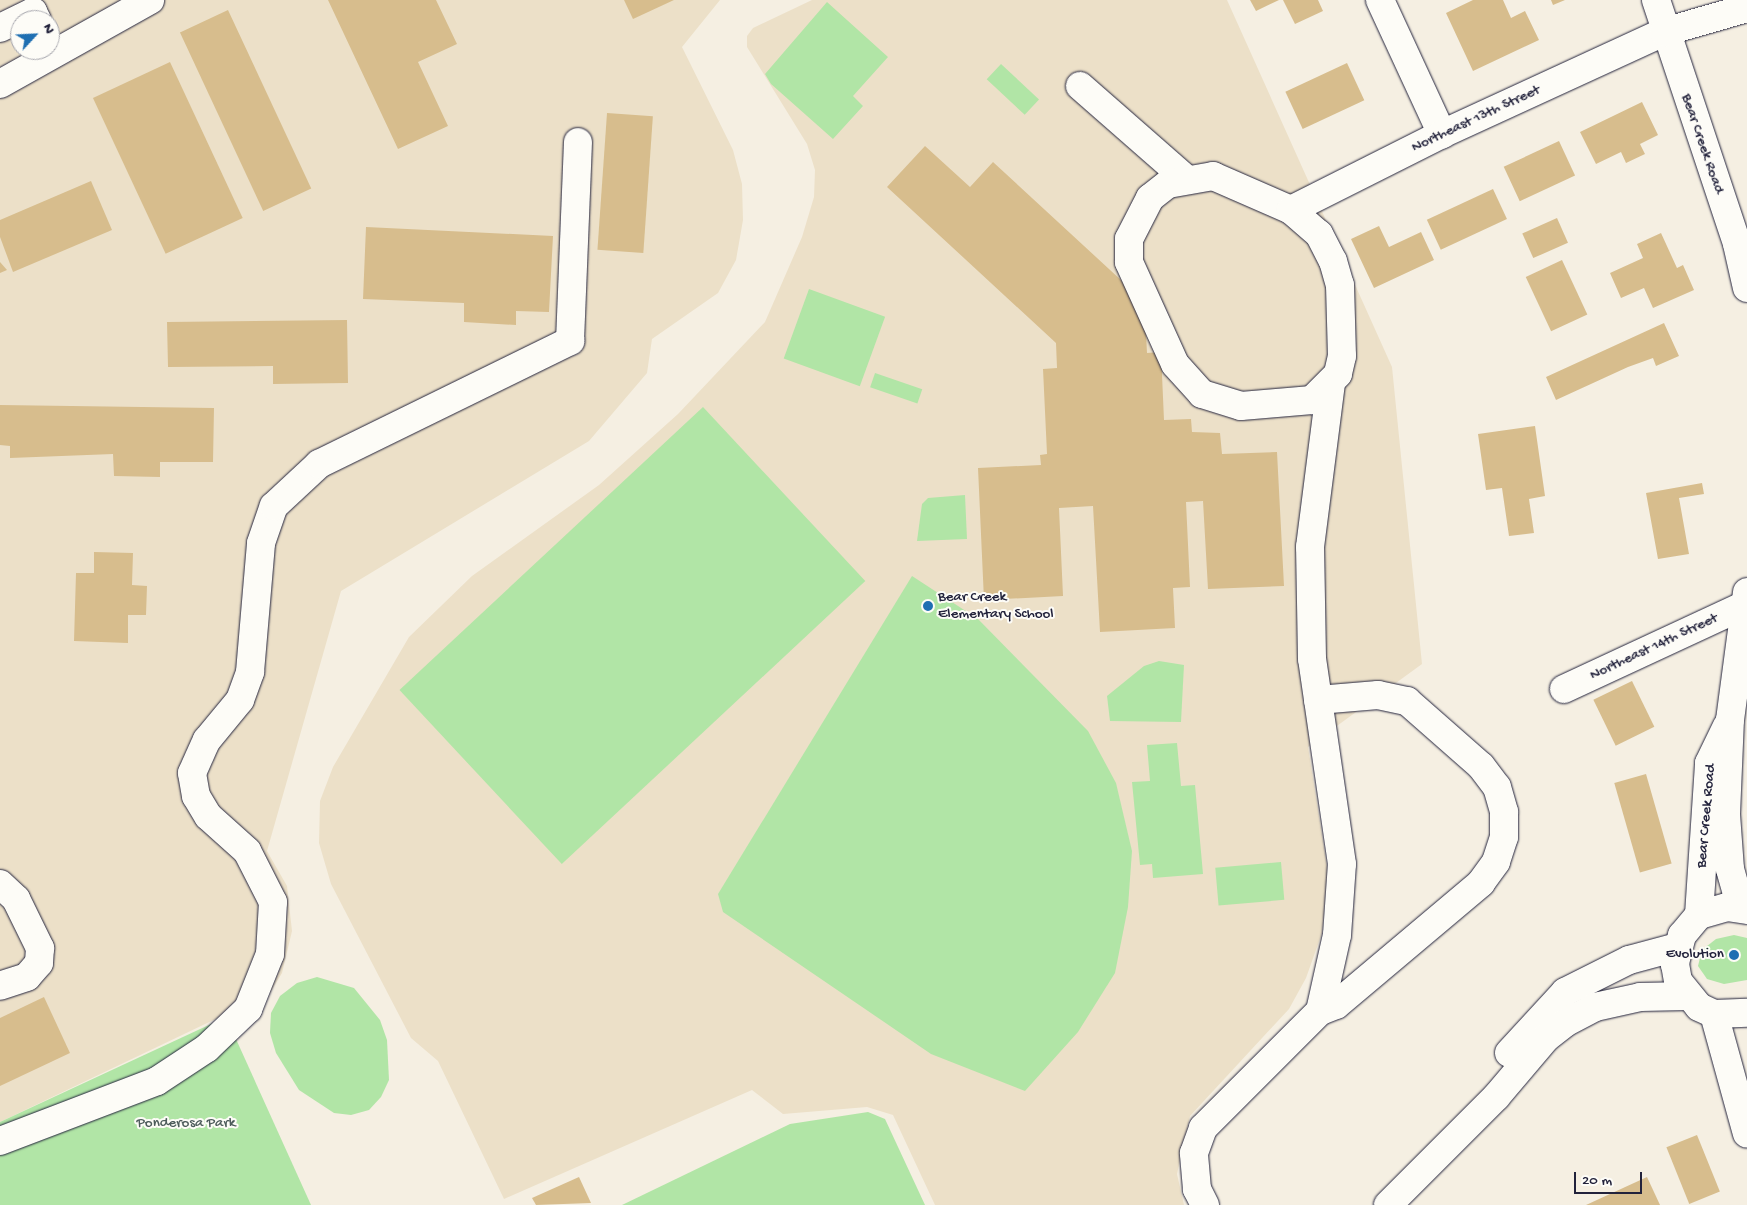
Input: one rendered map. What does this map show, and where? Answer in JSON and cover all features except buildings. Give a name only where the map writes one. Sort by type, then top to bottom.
[{"type":"street","points":[[60,47],[150,0]]},
{"type":"street","points":[[1380,0],[1442,134]]},
{"type":"street","name":"Bear Creek Road","points":[[1656,0],[1664,32],[1737,244],[1747,288]]},
{"type":"street","name":"Northeast 13th Street","points":[[1291,210],[1442,134],[1664,32],[1747,8]]},
{"type":"street","points":[[0,84],[38,60]]},
{"type":"street","points":[[1080,86],[1185,178]]},
{"type":"street","points":[[0,1141],[157,1081],[207,1048],[248,1009],[270,954],[273,902],[247,850],[208,816],[196,796],[192,773],[207,740],[240,700],[250,672],[261,542],[274,506],[319,464],[570,341],[578,142]]},
{"type":"street","points":[[1320,1011],[1337,935],[1342,864],[1318,700],[1310,547],[1331,384],[1342,356],[1340,286],[1319,234],[1291,210],[1235,182],[1213,176],[1185,178],[1150,198],[1137,217],[1130,239],[1129,262],[1186,381],[1215,400],[1241,406],[1294,405],[1312,400],[1331,384]]},
{"type":"street","name":"Bear Creek Road","points":[[1744,909],[1730,868],[1726,814],[1730,720],[1746,598]]},
{"type":"street","name":"Northeast 14th Street","points":[[1564,689],[1746,598]]},
{"type":"street","points":[[1204,1205],[1197,1189],[1194,1153],[1203,1128],[1320,1011],[1336,1005],[1481,883],[1496,862],[1504,838],[1504,812],[1496,787],[1481,766],[1407,701],[1378,695],[1318,700]]},
{"type":"street","name":"Bear Creek Road","points":[[1700,915],[1709,763],[1730,720]]},
{"type":"street","points":[[0,884],[16,899],[40,948],[39,963],[27,977],[0,986]]},
{"type":"street","points":[[1744,909],[1720,908],[1700,915],[1677,947],[1678,981],[1687,996],[1714,1014],[1747,1014]]},
{"type":"street","points":[[1467,1122],[1484,1086],[1534,1022],[1566,992],[1629,960],[1677,947]]},
{"type":"street","points":[[1388,1205],[1431,1166],[1467,1122],[1496,1097],[1546,1038],[1565,1023],[1595,1007],[1640,997],[1687,996]]},
{"type":"street","points":[[1714,1014],[1747,1134]]},
{"type":"shaded area","points":[[0,0],[720,0],[682,47],[733,150],[742,184],[743,220],[736,260],[718,293],[652,339],[647,373],[589,441],[341,591],[267,851],[287,886],[292,931],[282,973],[270,993],[0,1122]]},
{"type":"shaded area","name":"Bear Creek Elementary School","points":[[812,0],[1227,0],[1392,367],[1422,664],[1308,747],[1328,873],[1322,933],[1306,978],[1289,1009],[1190,1116],[1177,1174],[1184,1205],[935,1205],[893,1115],[867,1107],[783,1114],[752,1090],[504,1199],[438,1061],[411,1038],[331,884],[319,843],[320,801],[333,767],[409,637],[472,576],[599,485],[678,414],[765,322],[802,237],[814,197],[815,170],[807,144],[747,47],[747,36],[753,28]]},
{"type":"green space","points":[[827,2],[888,57],[853,96],[863,106],[833,139],[771,84],[765,74]]},
{"type":"green space","points":[[1001,64],[1039,99],[1025,115],[987,79]]},
{"type":"green space","points":[[809,289],[885,317],[860,386],[784,359]]},
{"type":"green space","points":[[875,373],[922,389],[917,403],[870,387]]},
{"type":"green space","points":[[703,407],[865,581],[562,864],[399,690]]},
{"type":"green space","points":[[965,495],[967,539],[917,541],[922,504],[928,498]]},
{"type":"green space","points":[[912,576],[978,619],[1088,731],[1116,783],[1132,851],[1128,907],[1115,973],[1078,1032],[1025,1091],[931,1054],[723,912],[718,894]]},
{"type":"green space","points":[[1159,661],[1184,665],[1181,722],[1110,721],[1107,696],[1144,666]]},
{"type":"green space","points":[[1177,743],[1181,786],[1195,785],[1203,874],[1153,878],[1152,864],[1140,865],[1132,782],[1150,781],[1147,745]]},
{"type":"green space","points":[[1281,862],[1284,900],[1219,906],[1215,868]]},
{"type":"green space","points":[[1734,935],[1747,938],[1747,980],[1724,984],[1707,979],[1698,966],[1702,950],[1716,939]]},
{"type":"green space","points":[[317,977],[354,988],[380,1020],[387,1040],[389,1080],[381,1097],[369,1110],[351,1115],[334,1113],[299,1090],[276,1053],[270,1033],[271,1013],[280,996],[297,983]]},
{"type":"green space","name":"Ponderosa Park","points":[[226,1017],[311,1205],[0,1205],[0,1122]]},
{"type":"green space","points":[[868,1112],[885,1119],[925,1205],[622,1205],[790,1124]]},
{"type":"place","name":"Bear Creek Elementary School","points":[[928,606]]},
{"type":"place","name":"Evolution","points":[[1734,955]]}]
